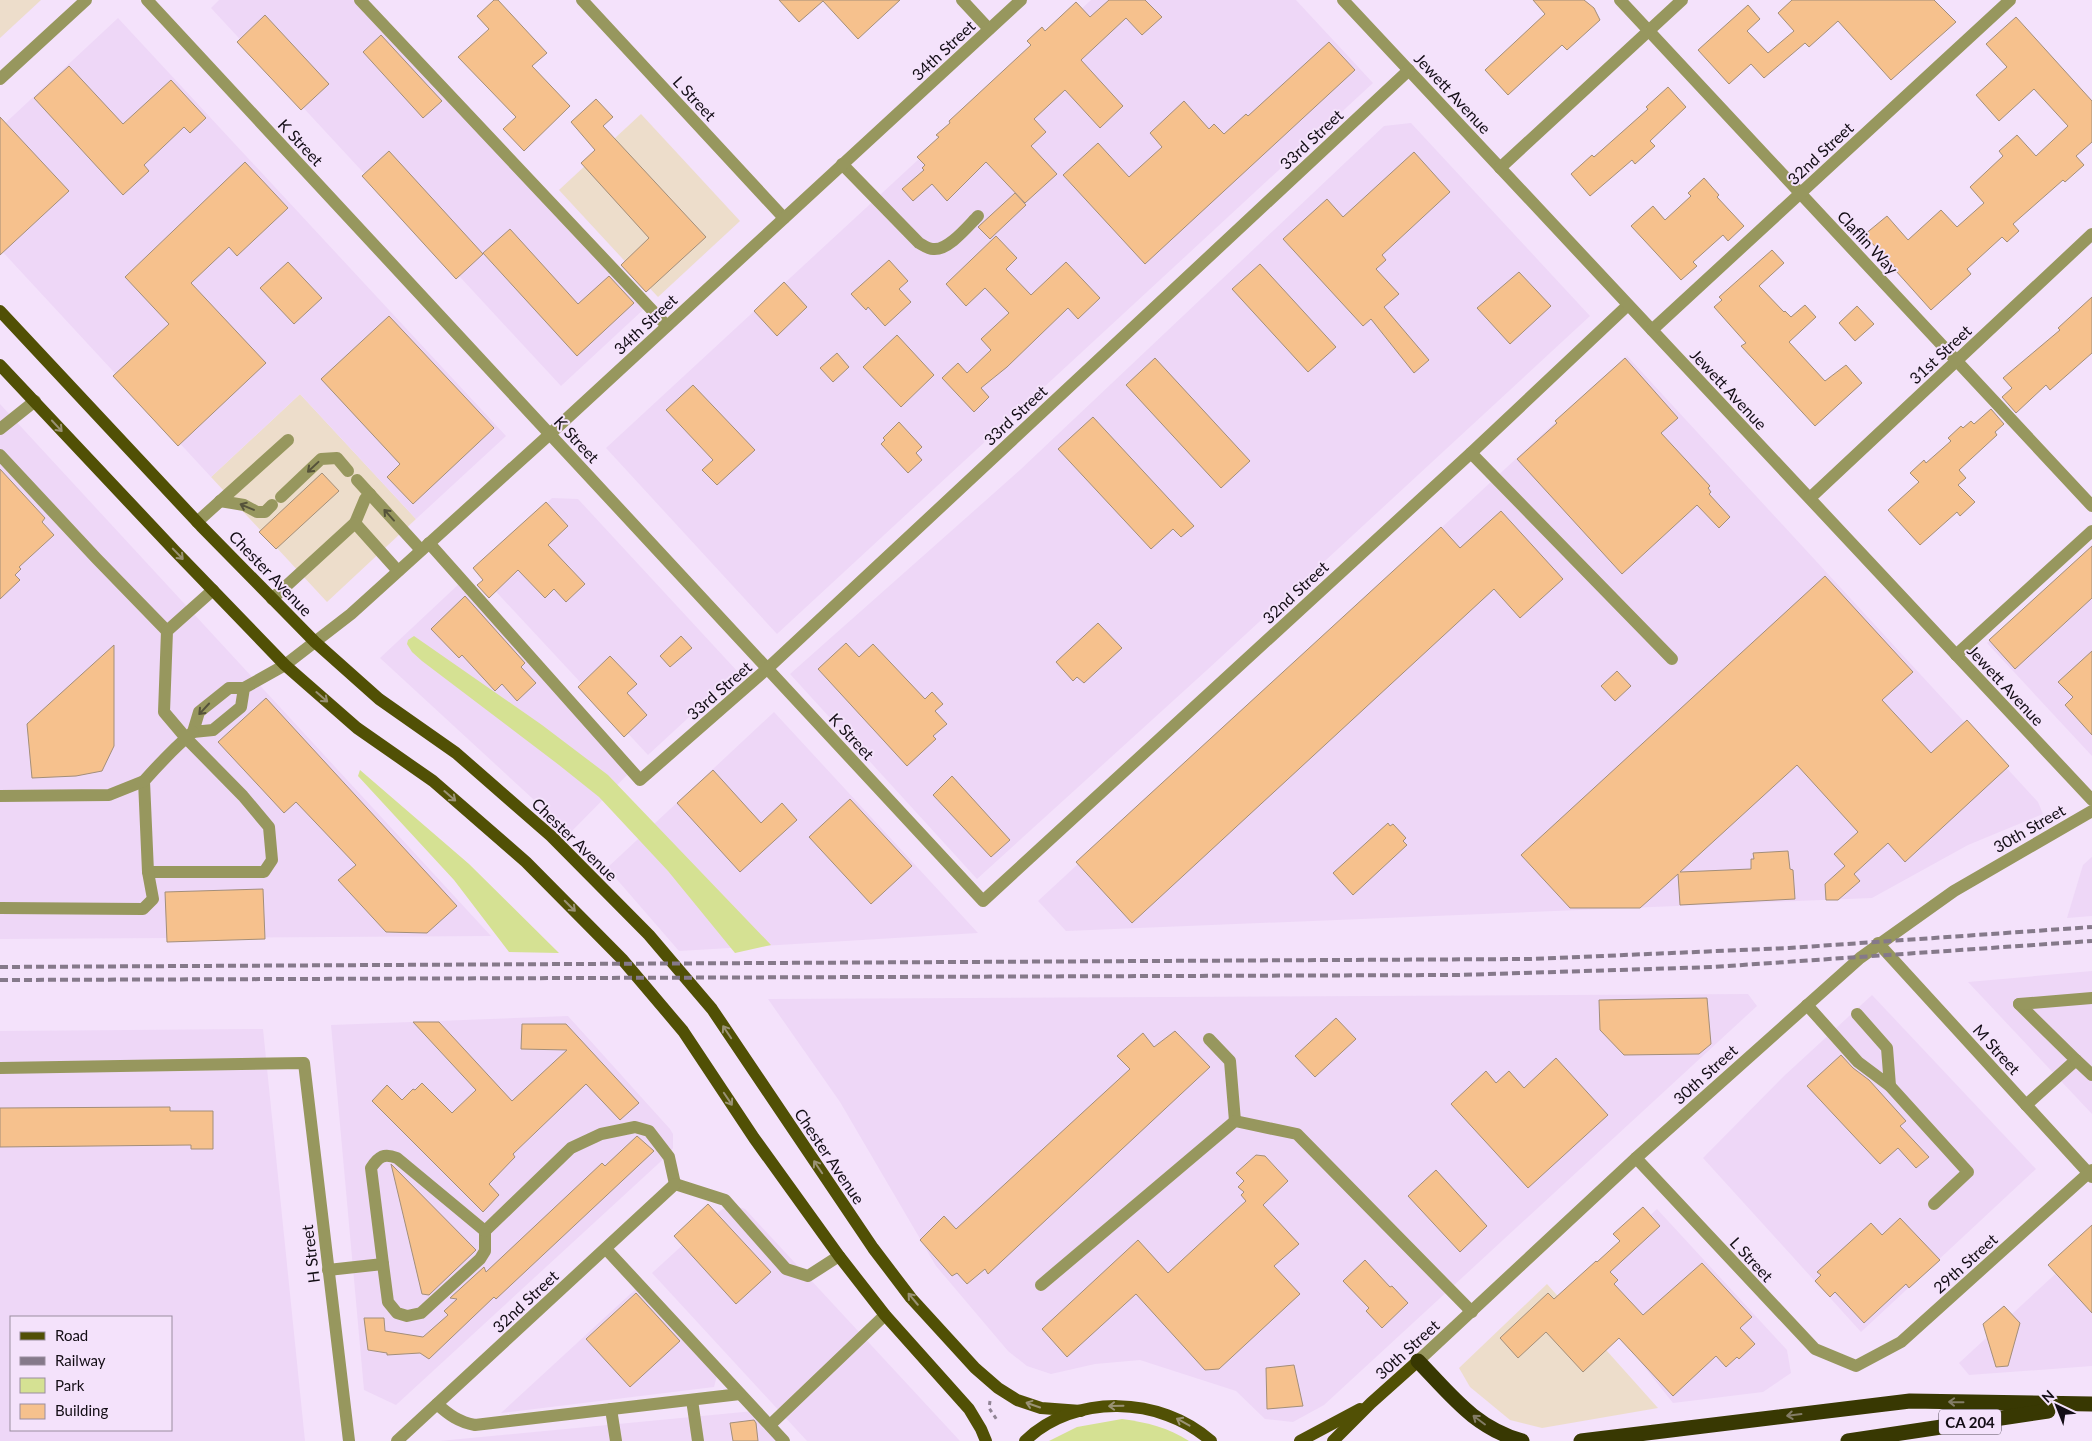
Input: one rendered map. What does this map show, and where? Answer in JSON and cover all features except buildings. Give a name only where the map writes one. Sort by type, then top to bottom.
[{"type":"highway","points":[[1418,1361],[1481,1423],[1503,1435],[1522,1441]]},
{"type":"highway","points":[[1582,1441],[1910,1401],[2092,1404]]},
{"type":"highway","name":"CA 204","points":[[1848,1441],[2092,1404]]},
{"type":"main road","name":"Chester Avenue","points":[[0,312],[197,522],[315,642],[379,699],[456,753],[536,823],[592,876],[649,935],[712,1009],[873,1248],[911,1298],[975,1368],[998,1388],[1017,1400],[1042,1408],[1081,1411]]},
{"type":"main road","points":[[0,365],[286,665],[357,728],[433,781],[526,862],[622,959],[683,1031],[754,1138],[839,1256],[885,1315],[969,1409],[986,1441]]},
{"type":"main road","name":"30th Street","points":[[1333,1441],[1371,1403],[1418,1361]]},
{"type":"main road","name":"30th Street","points":[[1300,1441],[1371,1403]]},
{"type":"main road","points":[[1025,1441],[1053,1422],[1081,1411],[1104,1406],[1128,1406],[1151,1409],[1178,1418],[1211,1441]]},
{"type":"street","points":[[1,77],[86,0]]},
{"type":"street","name":"K Street","points":[[147,0],[982,901]]},
{"type":"street","points":[[360,0],[667,326]]},
{"type":"street","name":"L Street","points":[[582,0],[784,218]]},
{"type":"street","points":[[962,0],[989,29]]},
{"type":"street","name":"34th Street","points":[[190,735],[199,712],[229,688],[244,688],[286,665],[351,614],[550,434],[1021,0]]},
{"type":"street","name":"Claflin Way","points":[[1620,0],[2092,506]]},
{"type":"street","points":[[1500,168],[1682,0]]},
{"type":"street","name":"32nd Street","points":[[1652,330],[2010,0]]},
{"type":"street","name":"Jewett Avenue","points":[[1349,2],[1500,168],[2092,800]]},
{"type":"street","name":"33rd Street","points":[[425,546],[640,780],[768,668],[1409,70]]},
{"type":"street","points":[[842,164],[926,247],[934,250],[943,248],[978,216]]},
{"type":"street","name":"31st Street","points":[[1810,498],[2092,234]]},
{"type":"street","name":"32nd Street","points":[[982,901],[1471,453],[1628,304]]},
{"type":"street","points":[[0,429],[35,402]]},
{"type":"street","points":[[197,522],[288,440]]},
{"type":"street","points":[[1471,453],[1672,659]]},
{"type":"street","points":[[0,455],[96,558],[168,631]]},
{"type":"street","points":[[220,501],[244,505],[257,512],[265,512],[321,459],[337,458],[370,494],[425,546]]},
{"type":"street","points":[[272,599],[355,523],[365,499],[370,494]]},
{"type":"street","points":[[355,523],[398,571]]},
{"type":"street","points":[[1956,655],[2092,531]]},
{"type":"street","points":[[148,872],[264,872],[272,860],[269,827],[190,735],[164,712],[168,631],[213,590]]},
{"type":"street","points":[[0,796],[109,795],[144,781],[173,749],[190,735],[213,730],[241,707],[244,688]]},
{"type":"street","points":[[0,908],[143,909],[153,900],[148,872],[144,781]]},
{"type":"street","name":"30th Street","points":[[1418,1361],[1636,1158],[1878,943],[1954,891],[2092,811]]},
{"type":"street","name":"M Street","points":[[1878,943],[2091,1173]]},
{"type":"street","points":[[2092,998],[2019,1004],[2092,1075]]},
{"type":"street","points":[[1807,1005],[1858,1062],[1890,1086],[1968,1172],[1934,1204]]},
{"type":"street","points":[[1856,1014],[1887,1048],[1890,1086]]},
{"type":"street","points":[[1209,1039],[1230,1061],[1235,1121]]},
{"type":"street","points":[[2026,1105],[2076,1060]]},
{"type":"street","name":"H Street","points":[[0,1068],[304,1063],[349,1441]]},
{"type":"street","points":[[1041,1285],[1235,1121]]},
{"type":"street","points":[[1235,1121],[1298,1134],[1472,1312]]},
{"type":"street","points":[[485,1231],[397,1158],[387,1154],[378,1157],[371,1168],[388,1302],[397,1313],[407,1316],[421,1313],[480,1259],[485,1251],[485,1231],[571,1148],[601,1134],[635,1127],[649,1132],[670,1157],[676,1184],[726,1200],[786,1269],[808,1276],[839,1256]]},
{"type":"street","name":"L Street","points":[[1636,1158],[1815,1350],[1856,1366]]},
{"type":"street","name":"29th Street","points":[[1856,1366],[1901,1342],[2091,1173]]},
{"type":"street","name":"32nd Street","points":[[402,1439],[437,1404],[676,1184]]},
{"type":"street","points":[[606,1249],[784,1441]]},
{"type":"street","points":[[328,1270],[383,1264]]},
{"type":"street","points":[[770,1425],[885,1315]]},
{"type":"street","points":[[437,1404],[453,1418],[463,1423],[475,1425],[740,1394]]},
{"type":"street","points":[[692,1400],[698,1441]]},
{"type":"street","points":[[611,1409],[616,1441]]},
{"type":"shaded area","points":[[0,0],[41,0],[0,38]]},
{"type":"shaded area","points":[[219,0],[358,0],[644,309],[561,386],[211,8]]},
{"type":"shaded area","points":[[1091,0],[1296,0],[1373,83],[777,634],[606,448]]},
{"type":"shaded area","points":[[118,18],[506,436],[416,519],[300,394],[211,477],[0,249],[0,128]]},
{"type":"shaded area","points":[[641,114],[740,221],[658,297],[559,190]]},
{"type":"shaded area","points":[[1411,123],[1590,316],[1207,670],[977,879],[790,674],[1020,470],[1384,126]]},
{"type":"shaded area","points":[[1627,356],[2038,802],[2043,814],[1968,845],[1872,898],[1066,931],[1038,901]]},
{"type":"shaded area","points":[[300,394],[416,519],[327,602],[211,477]]},
{"type":"shaded area","points":[[0,404],[301,730],[491,936],[0,939]]},
{"type":"shaded area","points":[[552,498],[578,499],[738,672],[648,755],[475,569]]},
{"type":"shaded area","points":[[2092,545],[2092,756],[1987,643]]},
{"type":"shaded area","points":[[461,582],[634,768],[570,833],[380,658]]},
{"type":"shaded area","points":[[774,712],[978,933],[679,951],[607,868]]},
{"type":"shaded area","points":[[2092,857],[2092,916],[2067,918],[2083,865]]},
{"type":"shaded area","points":[[2092,971],[2092,1114],[1968,982]]},
{"type":"shaded area","points":[[1748,994],[1757,1006],[1324,1405],[1293,1422],[1265,1419],[1236,1391],[1140,1360],[1095,1364],[1051,1374],[1027,1366],[1008,1351],[936,1266],[840,1102],[768,999]]},
{"type":"shaded area","points":[[1872,995],[2036,1169],[1861,1332],[1703,1158],[1784,1076]]},
{"type":"shaded area","points":[[568,1016],[670,1129],[673,1134],[673,1148],[670,1153],[396,1405],[364,1390],[331,1025]]},
{"type":"shaded area","points":[[263,1029],[305,1441],[0,1441],[0,1031]]},
{"type":"shaded area","points":[[733,1205],[745,1209],[960,1441],[807,1441],[652,1273],[721,1210]]},
{"type":"shaded area","points":[[1657,1209],[1787,1350],[1791,1373],[1763,1392],[1673,1403],[1611,1325],[1575,1285]]},
{"type":"shaded area","points":[[2092,1240],[2092,1366],[1969,1375],[1959,1363]]},
{"type":"shaded area","points":[[1547,1284],[1658,1408],[1542,1428],[1510,1420],[1470,1387],[1459,1368]]},
{"type":"shaded area","points":[[639,1286],[718,1372],[714,1387],[501,1413]]},
{"type":"shaded area","points":[[754,1411],[781,1441],[439,1441]]},
{"type":"green space","points":[[414,636],[542,725],[608,775],[771,945],[735,953],[668,871],[599,797],[422,661],[412,652],[407,644],[408,640]]},
{"type":"green space","points":[[360,770],[469,864],[559,953],[509,952],[454,880],[358,776]]},
{"type":"green space","points":[[1122,1419],[1157,1426],[1189,1441],[1049,1441],[1077,1427]]},
{"type":"railway","points":[[0,967],[1531,959],[1789,948],[2092,927]]},
{"type":"railway","points":[[0,980],[1458,975],[1713,967],[2092,941]]}]
